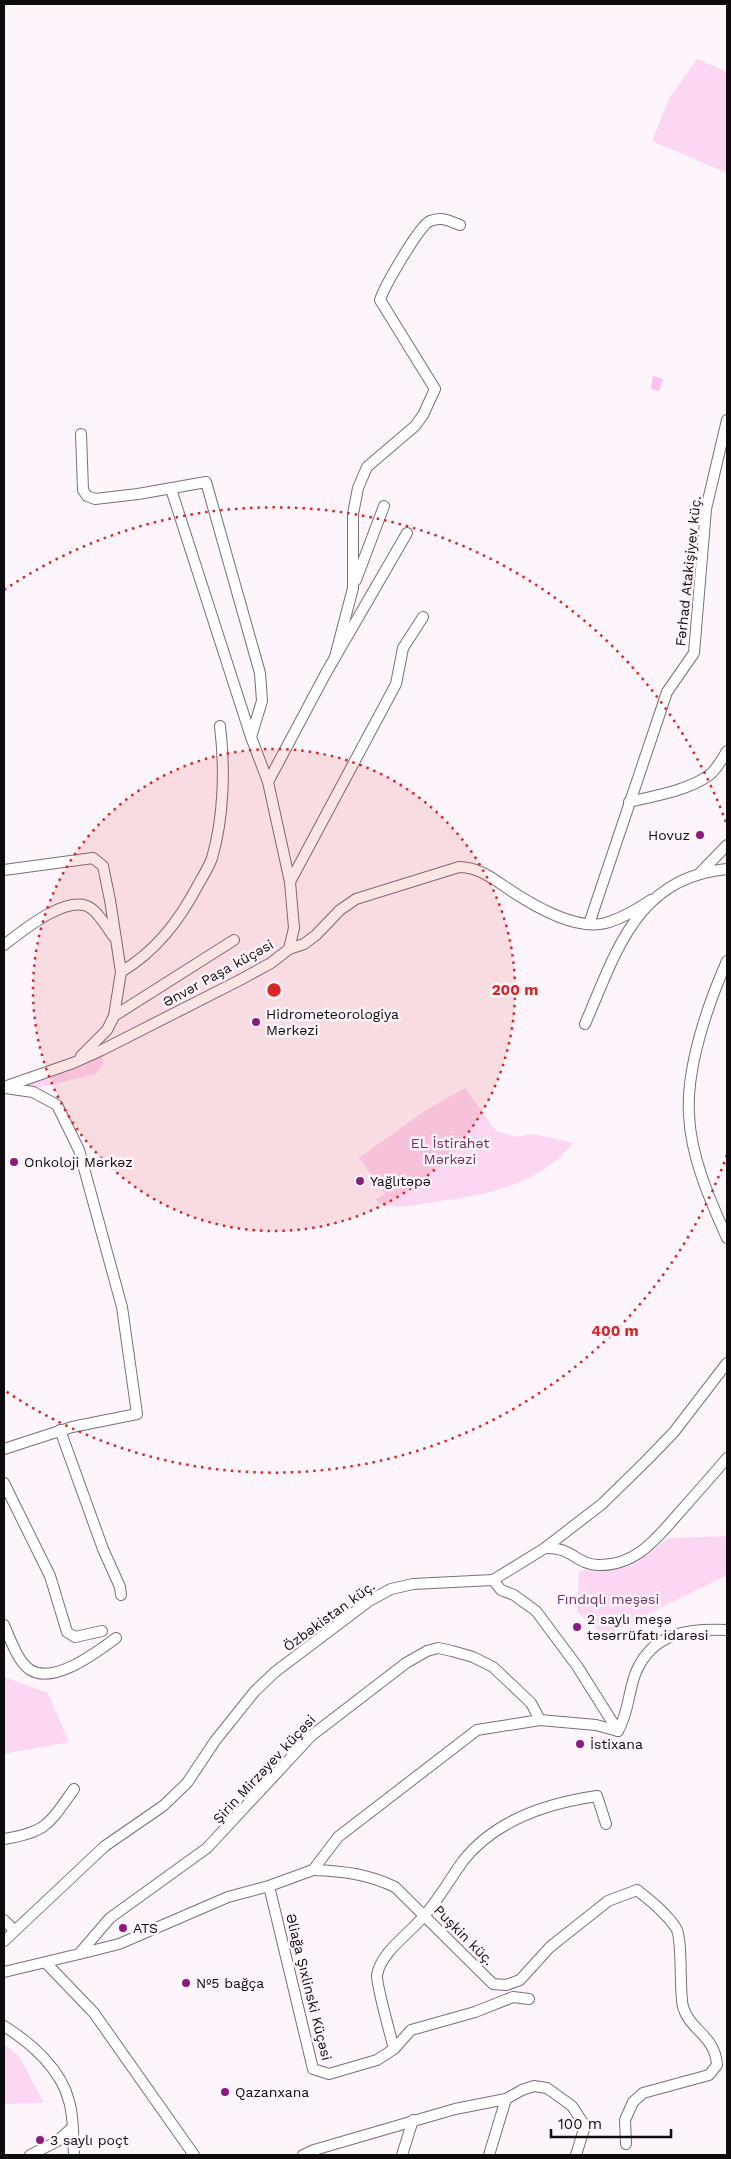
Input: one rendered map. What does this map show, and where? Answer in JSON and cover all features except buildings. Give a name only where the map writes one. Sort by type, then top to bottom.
[{"type":"street","points":[[353,588],[354,514],[358,488],[367,467],[415,426],[423,415],[435,389],[380,300],[384,287],[428,222],[442,218],[460,225]]},
{"type":"street","name":"Fərhad Atakişiyev küç.","points":[[589,924],[667,692],[694,653],[706,509],[727,420]]},
{"type":"street","points":[[81,434],[83,490],[87,496],[95,499],[171,489],[206,482],[260,673],[262,702],[251,737]]},
{"type":"street","name":"Ənvər Paşa küçəsi","points":[[4,1088],[73,1063],[271,963],[288,949],[294,928],[290,882],[268,782],[251,737],[171,489]]},
{"type":"street","points":[[335,657],[353,588],[384,506]]},
{"type":"street","points":[[268,782],[335,657],[407,533]]},
{"type":"street","points":[[290,882],[396,684],[402,648],[423,617]]},
{"type":"street","points":[[121,972],[150,951],[177,922],[211,861],[220,814],[222,746],[220,726]]},
{"type":"street","points":[[629,802],[659,795],[700,781],[710,775],[727,751]]},
{"type":"street","points":[[697,876],[727,845]]},
{"type":"street","points":[[4,870],[93,858],[102,866],[121,972],[114,1016],[107,1030],[73,1063]]},
{"type":"street","points":[[288,949],[304,944],[340,910],[356,899],[459,867],[470,867],[539,908],[566,919],[589,924],[605,924],[628,915],[668,888],[712,870],[727,869]]},
{"type":"street","points":[[585,1024],[625,934],[651,900]]},
{"type":"street","points":[[4,945],[32,923],[50,913],[76,904],[92,908],[116,939]]},
{"type":"street","points":[[114,1016],[234,940]]},
{"type":"street","points":[[727,961],[700,1036],[689,1089],[688,1116],[703,1180],[727,1238]]},
{"type":"street","points":[[4,1088],[33,1092],[57,1105],[79,1150],[122,1307],[137,1414],[60,1430],[4,1449]]},
{"type":"street","name":"Özbəkistan küç.","points":[[4,1941],[106,1846],[169,1801],[198,1770],[215,1741],[255,1691],[326,1632],[369,1601],[391,1589],[413,1584],[493,1580],[545,1548],[602,1504],[647,1460],[674,1432],[727,1363]]},
{"type":"street","points":[[60,1430],[103,1549],[120,1587],[121,1595]]},
{"type":"street","points":[[545,1548],[565,1549],[590,1564],[613,1564],[627,1560],[642,1552],[658,1538],[727,1458]]},
{"type":"street","points":[[4,1483],[50,1576],[67,1632],[75,1637],[102,1631]]},
{"type":"street","points":[[493,1580],[501,1590],[514,1596],[536,1611],[572,1660],[618,1731]]},
{"type":"street","points":[[4,1625],[18,1655],[28,1668],[43,1673],[61,1671],[93,1655],[116,1638]]},
{"type":"street","points":[[618,1731],[626,1716],[637,1672],[648,1653],[664,1640],[686,1630],[727,1630]]},
{"type":"street","name":"Şirin Mirzəyev küçəsi","points":[[79,1954],[110,1918],[207,1848],[311,1736],[406,1664],[427,1651],[438,1648],[452,1650],[473,1657],[493,1667],[531,1703],[540,1720]]},
{"type":"street","points":[[4,1972],[119,1944],[228,1897],[269,1886],[313,1870],[338,1837],[478,1730],[501,1724],[540,1720],[596,1725],[618,1731]]},
{"type":"street","points":[[4,1839],[33,1834],[44,1828],[74,1789]]},
{"type":"street","points":[[394,2049],[377,1976],[383,1959],[425,1915],[464,1859],[489,1834],[517,1818],[582,1798],[597,1796],[606,1824]]},
{"type":"street","name":"Puşkin küç.","points":[[313,1870],[361,1873],[375,1877],[395,1887],[493,1984],[506,1985],[520,1980],[550,1947],[608,1902],[638,1890],[677,1929],[683,2006],[689,2019],[700,2029],[716,2051],[717,2065],[709,2075],[644,2093],[633,2102],[625,2120],[626,2144]]},
{"type":"street","name":"Əliağa Şıxlinski Küçəsi","points":[[269,1886],[313,2069],[329,2074],[377,2060],[394,2049],[411,2030],[474,2012],[514,1997],[529,1999]]},
{"type":"street","points":[[4,1920],[14,1930]]},
{"type":"street","points":[[46,1963],[94,2013],[194,2155]]},
{"type":"street","points":[[4,2026],[36,2051],[56,2072],[70,2101],[74,2155]]},
{"type":"street","points":[[303,2155],[455,2108],[506,2100],[522,2090],[534,2086],[547,2088],[572,2106],[585,2126],[576,2155]]},
{"type":"street","points":[[489,2155],[506,2100]]},
{"type":"street","points":[[402,2155],[413,2120]]},
{"type":"street","points":[[30,2155],[56,2142],[72,2128]]},
{"type":"green space","points":[[697,59],[727,72],[727,173],[652,141],[670,97]]},
{"type":"green space","points":[[101,1054],[104,1063],[96,1074],[33,1089],[14,1086],[71,1071],[92,1061]]},
{"type":"green space","name":"EL İstirahət Mərkəzi","points":[[465,1088],[495,1130],[515,1137],[533,1134],[574,1143],[556,1161],[537,1174],[495,1191],[402,1207],[385,1206],[375,1200],[385,1194],[359,1158],[426,1110]]},
{"type":"green space","name":"Fındıqlı meşəsi","points":[[727,1536],[727,1575],[604,1636],[577,1612],[579,1571],[632,1566],[669,1538]]},
{"type":"green space","points":[[4,1677],[48,1693],[69,1742],[4,1754]]},
{"type":"green space","points":[[4,2044],[19,2056],[44,2103],[4,2104]]},
{"type":"shaded area","points":[[653,376],[663,379],[659,391],[651,389]]},
{"type":"place","name":"Hovuz","points":[[700,835]]},
{"type":"place","name":"Hidrometeorologiya Mərkəzi","points":[[256,1022]]},
{"type":"place","name":"Onkoloji Mərkəz","points":[[14,1162]]},
{"type":"place","name":"Yağlıtəpə","points":[[360,1181]]},
{"type":"place","name":"2 saylı meşə təsərrüfatı idarəsi","points":[[577,1627]]},
{"type":"place","name":"İstixana","points":[[580,1744]]},
{"type":"place","name":"ATS","points":[[123,1928]]},
{"type":"place","name":"№5 bağça","points":[[186,1983]]},
{"type":"place","name":"Qazanxana","points":[[225,2092]]},
{"type":"place","name":"3 saylı poçt","points":[[40,2140]]}]
